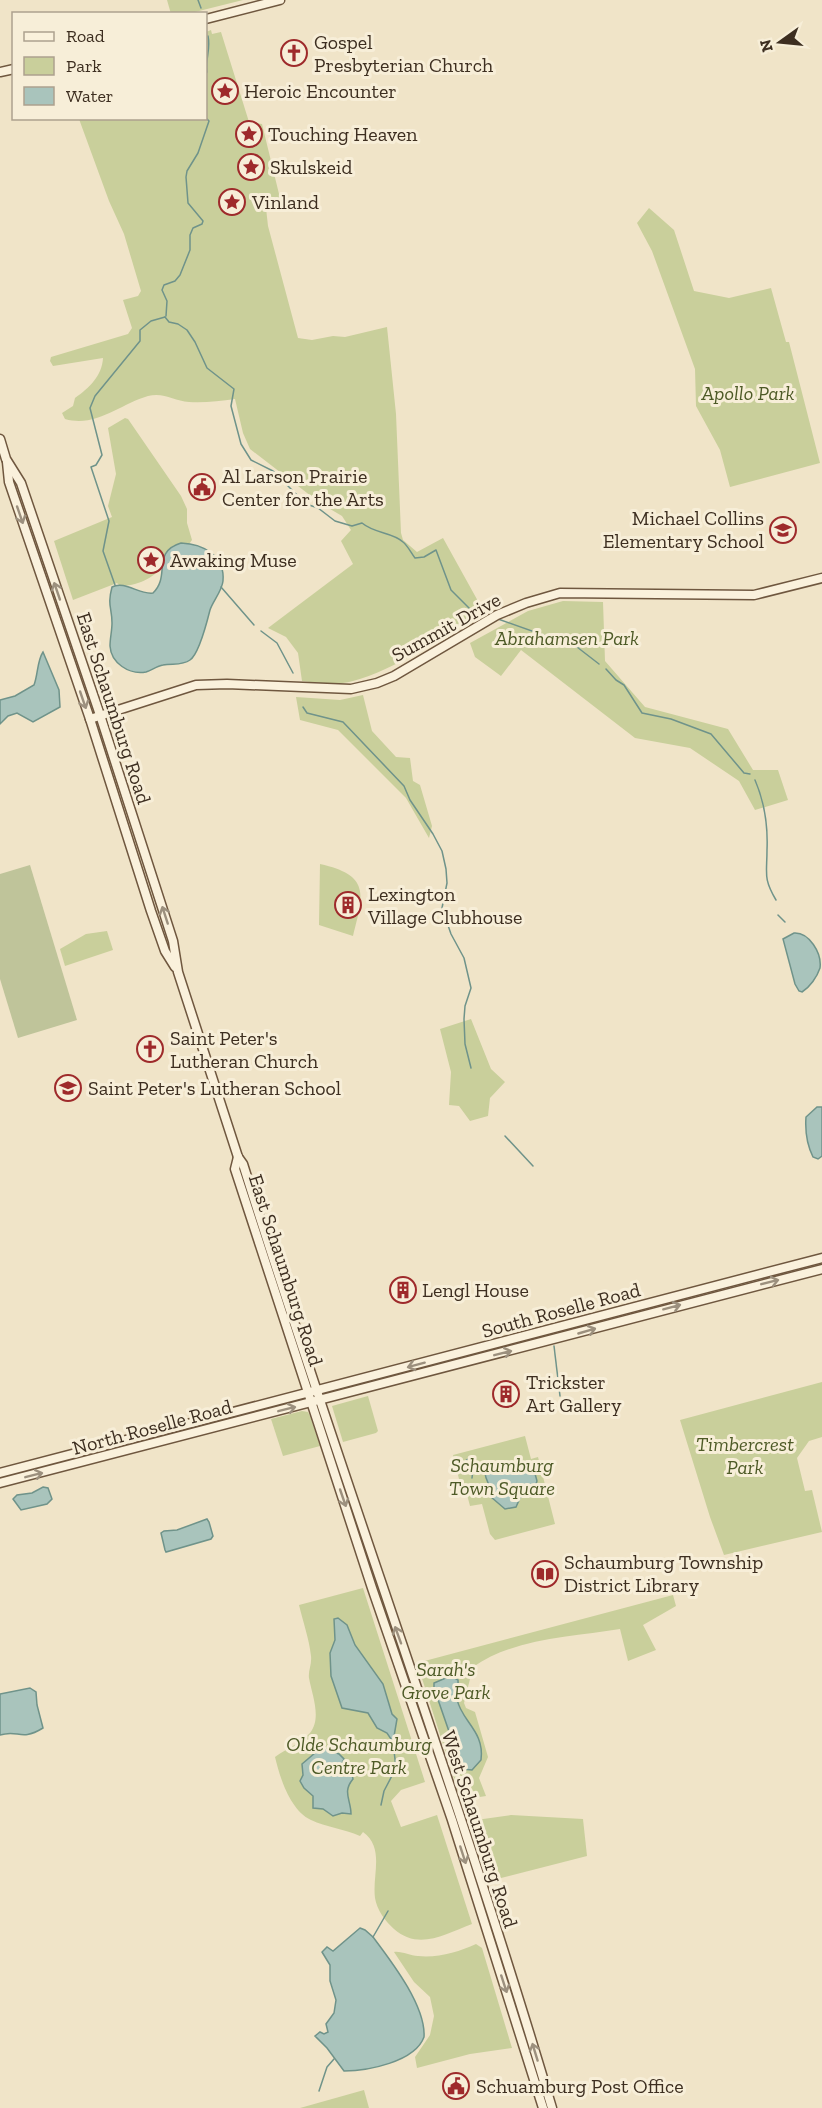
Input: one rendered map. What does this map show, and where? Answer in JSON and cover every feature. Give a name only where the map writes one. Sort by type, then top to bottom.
[{"type":"main road","points":[[207,19],[280,0]]},
{"type":"main road","name":"East Schaumburg Road","points":[[0,439],[9,482],[90,719],[165,951],[178,972]]},
{"type":"main road","name":"East Schaumburg Road","points":[[6,459],[21,483],[100,715],[173,941],[178,972],[237,1157],[243,1164],[313,1392]]},
{"type":"main road","name":"Summit Drive","points":[[90,719],[196,685],[227,684],[333,690],[351,689],[377,683],[394,676],[497,615],[560,593],[754,595],[822,578]]},
{"type":"main road","name":"South Roselle Road","points":[[313,1392],[822,1258]]},
{"type":"main road","name":"South Roselle Road","points":[[316,1402],[822,1269]]},
{"type":"main road","name":"West Schaumburg Road","points":[[313,1392],[372,1588],[455,1830],[543,2108]]},
{"type":"main road","name":"North Roselle Road","points":[[0,1473],[313,1392]]},
{"type":"main road","name":"West Schaumburg Road","points":[[316,1402],[460,1817],[552,2108]]},
{"type":"main road","name":"North Roselle Road","points":[[0,1484],[316,1402]]},
{"type":"green space","points":[[167,0],[243,0],[195,12],[170,12]]},
{"type":"green space","points":[[211,30],[212,34],[221,32],[249,122],[262,124],[279,194],[279,202],[266,208],[268,226],[298,338],[312,340],[333,336],[345,337],[387,327],[396,414],[403,540],[417,552],[443,538],[484,612],[402,661],[347,683],[328,684],[302,681],[298,653],[286,637],[268,628],[353,564],[341,541],[351,530],[342,516],[320,503],[250,449],[243,433],[235,399],[189,402],[154,395],[98,418],[76,421],[65,419],[62,413],[73,406],[75,398],[94,381],[103,358],[53,366],[50,361],[51,357],[128,334],[132,328],[123,300],[138,296],[141,291],[124,234],[109,201],[79,120],[207,120],[207,32]]},
{"type":"green space","name":"Apollo Park","points":[[649,208],[674,230],[694,291],[729,298],[771,288],[786,342],[789,342],[820,463],[730,487],[720,450],[696,406],[695,369],[652,251],[637,223]]},
{"type":"green space","points":[[125,418],[128,419],[181,496],[187,509],[187,523],[192,540],[189,544],[172,546],[159,570],[144,581],[126,586],[120,586],[117,583],[73,600],[54,541],[112,517],[108,506],[116,474],[108,428]]},
{"type":"green space","name":"Abrahamsen Park","points":[[563,601],[603,602],[605,661],[645,707],[728,729],[753,770],[778,770],[788,800],[755,810],[739,781],[690,748],[635,738],[521,650],[501,676],[475,657],[470,643],[528,611]]},
{"type":"green space","points":[[363,695],[372,731],[396,757],[410,758],[413,781],[420,785],[432,826],[429,838],[406,798],[338,730],[300,720],[296,697],[340,700]]},
{"type":"green space","points":[[320,864],[348,874],[359,888],[360,909],[353,936],[319,925]]},
{"type":"green space","points":[[30,865],[77,1020],[18,1038],[0,979],[0,874]]},
{"type":"green space","points":[[107,931],[113,950],[65,966],[60,949],[86,934]]},
{"type":"green space","points":[[471,1019],[491,1069],[505,1082],[490,1098],[488,1116],[470,1121],[459,1106],[449,1105],[451,1072],[440,1029]]},
{"type":"green space","name":"Timbercrest Park","points":[[822,1382],[822,1437],[809,1441],[797,1458],[805,1491],[812,1490],[822,1532],[724,1555],[680,1420]]},
{"type":"green space","points":[[368,1396],[378,1431],[343,1442],[332,1406]]},
{"type":"green space","points":[[302,1411],[308,1412],[320,1446],[283,1456],[271,1419]]},
{"type":"green space","name":"Schaumburg Town Square","points":[[525,1436],[531,1459],[538,1457],[555,1524],[495,1540],[490,1534],[482,1504],[470,1506],[465,1487],[461,1487],[453,1455]]},
{"type":"green space","name":"Olde Schaumburg Centre Park","points":[[363,1588],[425,1782],[401,1790],[391,1801],[401,1827],[437,1815],[472,1924],[432,1939],[413,1939],[403,1936],[394,1929],[376,1902],[376,1854],[370,1838],[363,1832],[360,1836],[311,1820],[304,1815],[297,1809],[287,1793],[275,1757],[306,1737],[314,1727],[316,1713],[309,1678],[310,1649],[299,1605]]},
{"type":"green space","name":"Sarah's Grove Park","points":[[673,1595],[676,1606],[643,1625],[656,1650],[628,1661],[620,1629],[525,1644],[489,1657],[473,1667],[464,1703],[466,1708],[475,1712],[488,1757],[479,1778],[486,1796],[461,1800],[417,1663]]},
{"type":"green space","points":[[511,1815],[583,1819],[587,1856],[489,1881],[469,1821]]},
{"type":"green space","points":[[476,1944],[482,1948],[512,2048],[470,2054],[417,2068],[415,2057],[430,2035],[434,2016],[430,1997],[414,1982],[394,1952],[415,1956],[433,1956],[455,1952]]},
{"type":"green space","points":[[364,2090],[369,2108],[300,2108]]},
{"type":"water","points":[[181,543],[198,546],[211,553],[217,558],[223,572],[222,585],[210,610],[199,645],[193,657],[184,663],[161,666],[146,672],[127,670],[117,662],[111,652],[112,587],[122,585],[153,593],[161,579],[166,552]]},
{"type":"water","points":[[43,652],[59,690],[60,707],[33,722],[17,713],[8,716],[0,724],[0,700],[15,696],[34,685]]},
{"type":"water","points":[[794,933],[805,936],[813,944],[820,962],[815,978],[802,992],[795,984],[783,939]]},
{"type":"water","points":[[817,1107],[822,1107],[822,1156],[818,1159],[813,1157],[811,1152],[806,1127],[806,1117]]},
{"type":"water","points":[[524,1462],[534,1470],[537,1481],[535,1487],[520,1498],[516,1507],[505,1509],[491,1497],[485,1473],[503,1468],[510,1470]]},
{"type":"water","points":[[43,1487],[48,1488],[52,1499],[47,1504],[21,1510],[13,1499],[17,1495],[32,1493]]},
{"type":"water","points":[[207,1519],[213,1536],[211,1539],[166,1552],[161,1533]]},
{"type":"water","points":[[338,1618],[347,1625],[355,1645],[383,1684],[392,1714],[397,1719],[393,1742],[387,1733],[377,1728],[368,1713],[342,1708],[331,1676],[330,1653],[335,1640],[334,1619]]},
{"type":"water","points":[[448,1677],[458,1680],[459,1707],[479,1741],[481,1760],[472,1770],[462,1769],[434,1688],[434,1683]]},
{"type":"water","points":[[30,1688],[36,1692],[43,1728],[24,1735],[12,1733],[0,1735],[0,1694]]},
{"type":"water","points":[[317,1745],[339,1754],[344,1759],[341,1765],[344,1772],[352,1774],[353,1779],[348,1788],[351,1814],[342,1813],[333,1816],[323,1809],[313,1808],[313,1796],[300,1781],[303,1775],[302,1764],[316,1752]]},
{"type":"water","points":[[360,1928],[373,1937],[406,1984],[419,2012],[424,2037],[419,2046],[401,2059],[377,2067],[344,2071],[315,2036],[320,2032],[324,2034],[328,2032],[326,2024],[334,2013],[336,2000],[330,1981],[330,1965],[322,1952],[327,1947],[333,1951]]},
{"type":"waterway","points":[[198,0],[201,8]]},
{"type":"waterway","points":[[207,62],[208,36]]},
{"type":"waterway","points":[[207,62],[207,72]]},
{"type":"waterway","points":[[166,316],[167,301],[162,290],[164,285],[175,281],[180,275],[190,250],[190,235],[193,228],[202,224],[203,221],[188,203],[186,177],[198,153],[209,121],[207,119]]},
{"type":"waterway","points":[[165,317],[169,322],[178,324],[187,330],[207,368],[234,389],[231,406],[241,444],[251,460],[273,471],[306,504],[318,508],[335,521],[352,526],[362,523],[367,527],[394,536],[405,544],[415,558],[424,557],[436,550],[451,590],[482,618]]},
{"type":"waterway","points":[[115,585],[103,551],[109,521],[91,467],[96,465],[102,455],[90,408],[95,396],[140,341],[140,330],[151,321],[165,317]]},
{"type":"waterway","points":[[221,587],[254,625]]},
{"type":"waterway","points":[[498,619],[577,647],[599,664]]},
{"type":"waterway","points":[[261,631],[277,643],[293,673]]},
{"type":"waterway","points":[[606,669],[624,685],[642,713],[671,719],[711,734],[744,773],[750,774]]},
{"type":"waterway","points":[[303,707],[307,713],[343,722],[404,786],[410,800],[442,851],[447,883],[442,908],[451,934],[464,958],[471,988],[465,1006],[464,1019],[465,1044],[471,1068]]},
{"type":"waterway","points":[[755,780],[766,823],[767,881],[776,900]]},
{"type":"waterway","points":[[778,915],[785,922]]},
{"type":"waterway","points":[[505,1136],[533,1166]]},
{"type":"waterway","points":[[554,1346],[560,1396]]},
{"type":"waterway","points":[[463,1467],[468,1459],[471,1460],[469,1468]]},
{"type":"waterway","points":[[472,1478],[473,1470]]},
{"type":"waterway","points":[[381,1805],[384,1791],[396,1768],[393,1742]]},
{"type":"waterway","points":[[373,1937],[388,1911]]},
{"type":"waterway","points":[[319,2091],[327,2067],[334,2059]]},
{"type":"place","name":"Gospel Presbyterian Church","points":[[294,53]]},
{"type":"place","name":"Heroic Encounter","points":[[225,91]]},
{"type":"place","name":"Touching Heaven","points":[[249,134]]},
{"type":"place","name":"Skulskeid","points":[[251,167]]},
{"type":"place","name":"Vinland","points":[[232,202]]},
{"type":"place","name":"Al Larson Prairie Center for the Arts","points":[[202,487]]},
{"type":"place","name":"Michael Collins Elementary School","points":[[783,530]]},
{"type":"place","name":"Awaking Muse","points":[[151,560]]},
{"type":"place","name":"Lexington Village Clubhouse","points":[[348,905]]},
{"type":"place","name":"Saint Peter's Lutheran Church","points":[[150,1049]]},
{"type":"place","name":"Saint Peter's Lutheran School","points":[[68,1088]]},
{"type":"place","name":"Lengl House","points":[[403,1290]]},
{"type":"place","name":"Trickster Art Gallery","points":[[506,1394]]},
{"type":"place","name":"Schaumburg Township District Library","points":[[545,1574]]},
{"type":"place","name":"Schuamburg Post Office","points":[[456,2086]]}]
